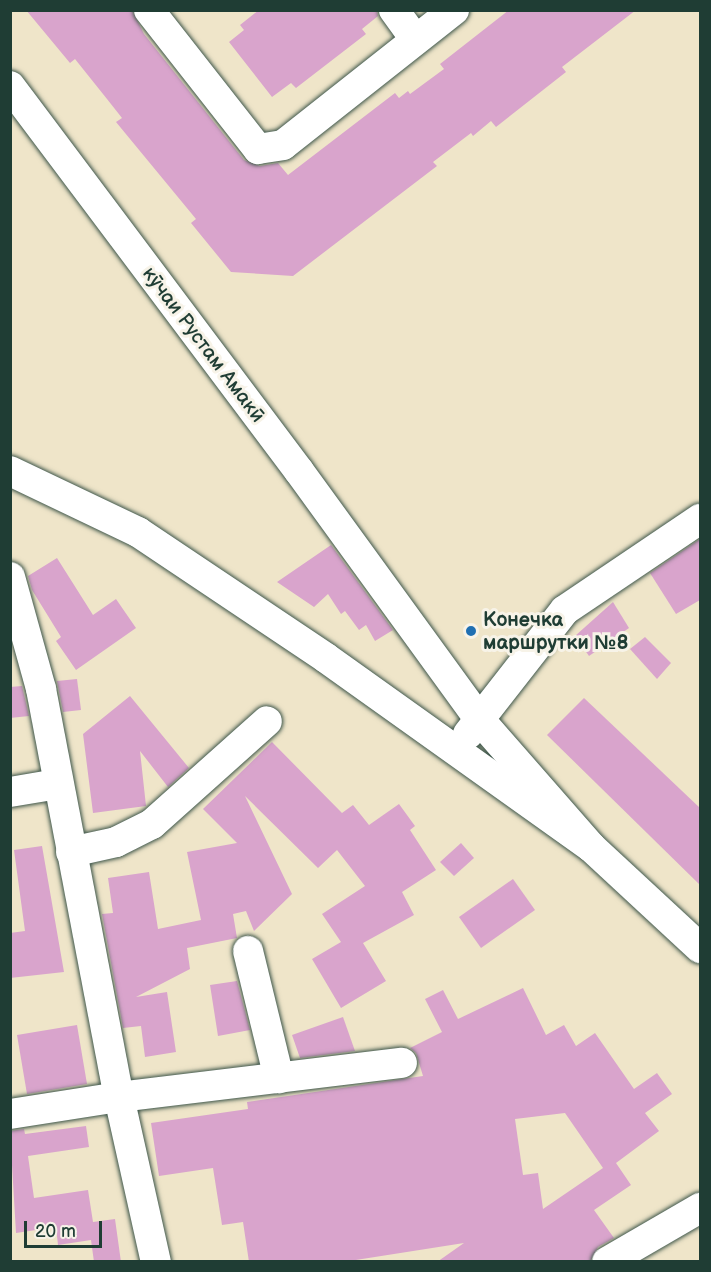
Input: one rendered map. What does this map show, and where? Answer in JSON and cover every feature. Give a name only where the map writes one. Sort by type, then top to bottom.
[{"type":"street","points":[[149,10],[258,149],[283,146],[454,10]]},
{"type":"street","points":[[394,10],[415,39]]},
{"type":"street","name":"кӯчаи Рустам Амакӣ","points":[[10,86],[299,471],[394,605],[479,719],[591,847]]},
{"type":"street","points":[[10,471],[138,532],[455,750],[591,847],[700,948]]},
{"type":"street","points":[[455,750],[565,610],[700,519]]},
{"type":"street","points":[[10,578],[41,689],[119,1097],[156,1262]]},
{"type":"street","points":[[72,852],[116,842],[152,824],[267,721]]},
{"type":"street","points":[[10,792],[58,784]]},
{"type":"street","points":[[248,951],[279,1078]]},
{"type":"street","points":[[10,1114],[119,1097],[402,1063]]},
{"type":"street","points":[[607,1262],[700,1208]]},
{"type":"building","points":[[26,10],[132,10],[144,34],[244,160],[260,166],[278,163],[288,175],[395,93],[399,98],[408,91],[410,94],[444,69],[440,64],[509,10],[636,10],[562,67],[566,72],[496,127],[491,121],[473,136],[471,133],[433,162],[437,166],[293,276],[231,272],[191,223],[196,219],[116,122],[122,118],[75,59],[70,63]]},
{"type":"building","points":[[259,10],[377,10],[378,16],[362,29],[366,34],[296,88],[291,83],[272,97],[229,42],[244,30],[240,25]]},
{"type":"building","points":[[700,539],[700,600],[676,614],[650,573]]},
{"type":"building","points":[[331,545],[393,630],[375,641],[366,625],[359,630],[345,611],[341,614],[328,594],[314,607],[277,582]]},
{"type":"building","points":[[57,558],[93,615],[116,599],[136,628],[76,670],[56,641],[61,637],[32,590],[28,576]]},
{"type":"building","points":[[613,602],[629,628],[589,656],[575,636]]},
{"type":"building","points":[[645,637],[671,663],[657,679],[630,649]]},
{"type":"building","points":[[77,679],[81,710],[63,712],[57,681]]},
{"type":"building","points":[[22,686],[29,716],[10,718],[10,687]]},
{"type":"building","points":[[130,696],[189,768],[168,787],[140,751],[146,806],[93,813],[83,734]]},
{"type":"building","points":[[584,698],[700,808],[700,885],[547,735]]},
{"type":"building","points":[[272,742],[342,813],[353,805],[369,825],[399,804],[415,826],[410,830],[436,870],[402,892],[414,915],[363,943],[386,981],[341,1008],[312,959],[341,942],[322,914],[365,886],[337,850],[318,868],[245,796],[292,894],[254,931],[246,911],[233,914],[237,938],[187,948],[190,969],[136,997],[167,992],[176,1052],[145,1057],[141,1026],[123,1028],[102,914],[113,913],[108,878],[149,872],[158,929],[201,920],[187,852],[237,843],[203,809]]},
{"type":"building","points":[[461,843],[474,858],[454,876],[440,862]]},
{"type":"building","points":[[42,846],[64,972],[10,978],[10,933],[25,931],[14,850]]},
{"type":"building","points":[[513,879],[535,910],[481,948],[459,917]]},
{"type":"building","points":[[237,981],[250,1030],[218,1036],[210,985]]},
{"type":"building","points":[[523,988],[546,1035],[564,1025],[576,1046],[595,1033],[634,1089],[657,1073],[672,1094],[645,1113],[659,1131],[616,1163],[631,1185],[594,1210],[614,1238],[598,1247],[590,1262],[437,1262],[464,1243],[343,1262],[249,1262],[243,1222],[222,1225],[213,1168],[159,1176],[151,1123],[248,1109],[247,1102],[423,1076],[416,1053],[410,1048],[442,1032],[425,999],[443,990],[458,1019]],"holes":[[[565,1113],[603,1168],[543,1209],[538,1173],[523,1175],[515,1119]]]},
{"type":"building","points":[[343,1017],[355,1051],[300,1058],[292,1035]]},
{"type":"building","points":[[77,1025],[87,1084],[27,1094],[17,1035]]},
{"type":"building","points":[[86,1126],[89,1147],[28,1156],[34,1198],[88,1190],[93,1222],[115,1219],[121,1262],[94,1262],[91,1240],[58,1245],[56,1227],[16,1233],[10,1131],[24,1129],[25,1134]]},
{"type":"place","name":"Конечка маршрутки №8","points":[[471,631]]}]
